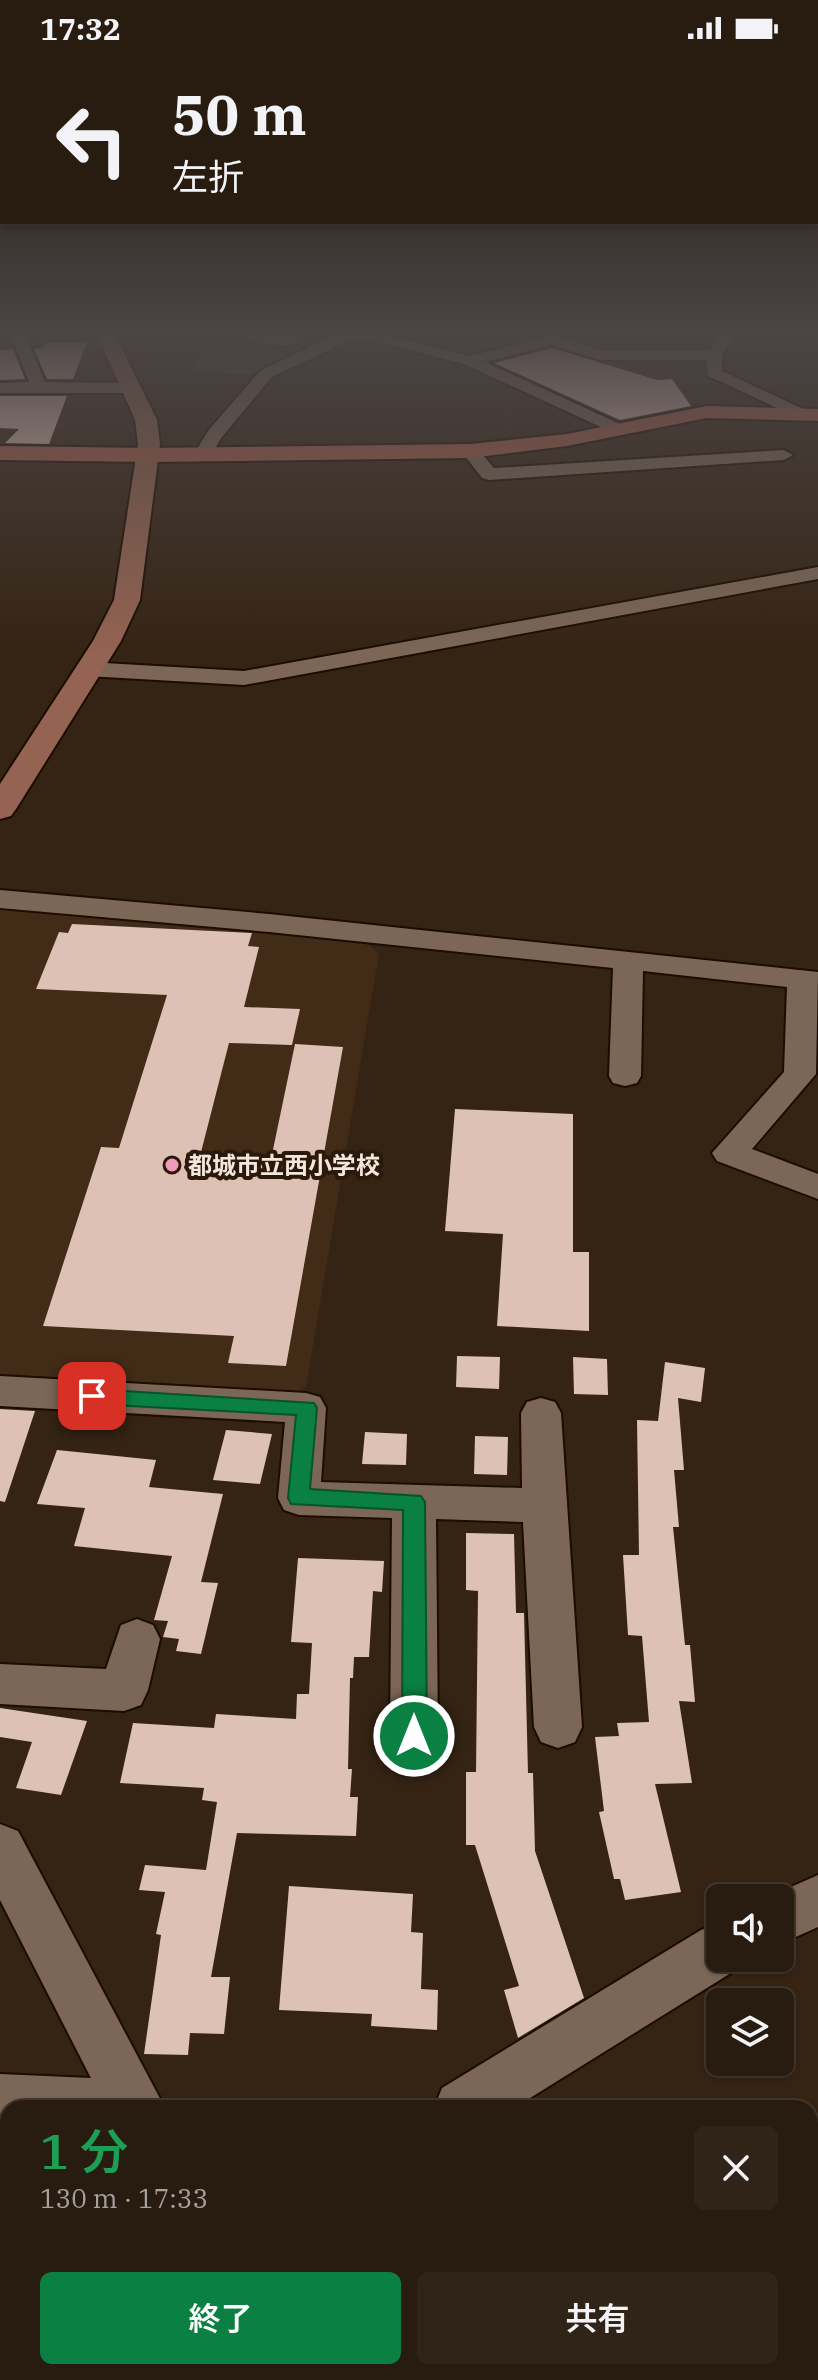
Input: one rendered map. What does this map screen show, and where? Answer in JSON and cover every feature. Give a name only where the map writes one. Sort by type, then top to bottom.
[{"type":"main road","points":[[0,453],[149,455],[470,451],[583,436]]},
{"type":"street","points":[[4,796],[107,641],[127,600],[149,455],[147,436]]},
{"type":"street","points":[[203,454],[213,436]]},
{"type":"street","points":[[470,451],[489,474],[784,455]]},
{"type":"street","points":[[87,669],[244,678],[818,573]]},
{"type":"street","points":[[0,899],[253,922],[810,981],[800,1074],[729,1153],[818,1187]]},
{"type":"street","points":[[625,1076],[628,962]]},
{"type":"street","points":[[0,1391],[306,1408],[299,1498],[544,1506]]},
{"type":"street","points":[[541,1413],[558,1727]]},
{"type":"street","points":[[414,1502],[414,1736]]},
{"type":"street","points":[[0,1684],[124,1690],[137,1639]]},
{"type":"street","points":[[0,1848],[133,2100]]},
{"type":"street","points":[[794,1911],[818,1900]]},
{"type":"street","points":[[475,2100],[706,1958]]},
{"type":"shaded area","name":"都城市立西小学校","points":[[0,904],[359,938],[379,953],[306,1387],[286,1397],[0,1377]]},
{"type":"building","points":[[12,436],[52,436],[49,444],[5,443]]},
{"type":"building","points":[[72,924],[252,933],[248,946],[259,947],[244,1007],[300,1009],[292,1045],[229,1043],[199,1160],[270,1164],[295,1044],[343,1047],[286,1366],[228,1363],[234,1336],[43,1326],[101,1147],[119,1148],[167,995],[36,989],[59,932],[68,933]]},
{"type":"building","points":[[455,1109],[573,1114],[573,1252],[589,1252],[589,1331],[497,1326],[503,1234],[445,1231]]},
{"type":"building","points":[[457,1356],[500,1357],[499,1389],[456,1387]]},
{"type":"building","points":[[573,1357],[607,1359],[608,1395],[574,1394]]},
{"type":"building","points":[[665,1362],[705,1368],[701,1402],[678,1398],[684,1470],[674,1470],[679,1527],[673,1527],[685,1645],[690,1645],[695,1702],[679,1701],[692,1783],[655,1784],[681,1892],[625,1900],[620,1879],[614,1879],[599,1812],[604,1811],[595,1737],[619,1736],[617,1723],[649,1722],[642,1636],[628,1635],[623,1555],[639,1555],[637,1420],[658,1421]]},
{"type":"building","points":[[0,1409],[35,1411],[5,1502],[0,1501]]},
{"type":"building","points":[[226,1430],[272,1434],[260,1484],[213,1480]]},
{"type":"building","points":[[365,1432],[407,1434],[406,1465],[362,1464]]},
{"type":"building","points":[[475,1436],[508,1437],[507,1475],[474,1474]]},
{"type":"building","points":[[57,1450],[156,1460],[149,1487],[223,1494],[201,1582],[218,1583],[201,1654],[176,1651],[179,1639],[163,1637],[168,1621],[154,1620],[172,1556],[74,1546],[85,1508],[37,1504]]},
{"type":"building","points":[[466,1533],[514,1534],[516,1613],[524,1613],[528,1773],[533,1773],[535,1851],[584,1998],[518,2038],[504,1990],[519,1986],[475,1845],[466,1845],[466,1772],[476,1772],[478,1591],[466,1590]]},
{"type":"building","points":[[298,1558],[384,1561],[382,1592],[373,1591],[369,1657],[354,1657],[353,1678],[350,1678],[348,1769],[352,1769],[350,1797],[358,1797],[356,1836],[237,1833],[211,1977],[230,1977],[224,2034],[190,2033],[188,2055],[144,2054],[161,1935],[156,1934],[165,1892],[139,1890],[145,1865],[206,1870],[217,1802],[202,1800],[204,1788],[120,1783],[133,1723],[214,1728],[216,1714],[296,1719],[297,1694],[309,1694],[312,1643],[291,1642]]},
{"type":"building","points":[[0,1708],[87,1721],[61,1795],[16,1788],[32,1742],[0,1737]]},
{"type":"building","points":[[289,1886],[413,1894],[411,1932],[423,1933],[421,1989],[438,1990],[437,2030],[371,2026],[372,2014],[279,2010]]},
{"type":"place","name":"都城市立西小学校","points":[[172,1165]]},
{"type":"route","points":[[92,1396],[306,1408],[299,1498],[414,1502],[414,1736]]}]
